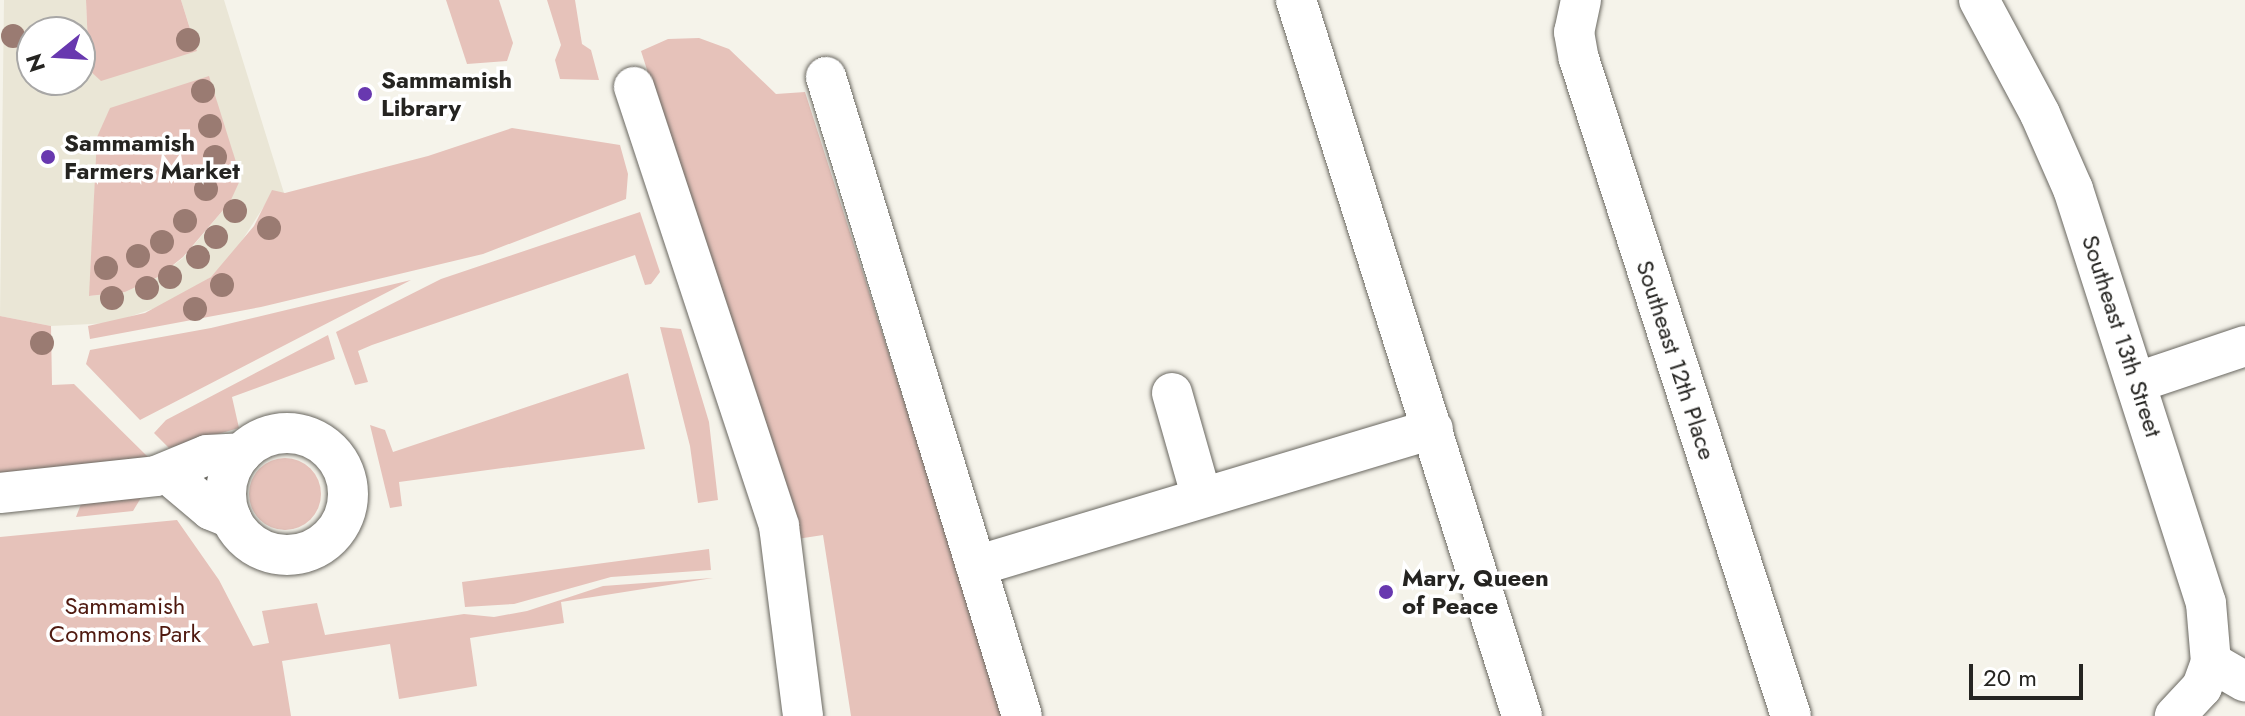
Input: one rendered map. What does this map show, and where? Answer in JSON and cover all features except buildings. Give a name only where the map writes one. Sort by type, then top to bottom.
[{"type":"street","points":[[1296,0],[1522,716]]},
{"type":"street","name":"Southeast 13th Street","points":[[1979,0],[2073,189],[2138,382],[2206,603],[2206,674]]},
{"type":"street","name":"Southeast 12th Place","points":[[1579,1],[1574,32],[1579,59],[1791,716]]},
{"type":"street","points":[[826,77],[1022,716]]},
{"type":"street","points":[[634,87],[779,526],[803,716]]},
{"type":"street","points":[[2138,382],[2245,346]]},
{"type":"street","points":[[1172,393],[1201,495]]},
{"type":"street","points":[[976,566],[1201,495],[1433,429]]},
{"type":"street","points":[[0,493],[167,473],[207,455],[242,453],[271,435],[288,433],[322,444],[345,475],[346,513],[323,544],[287,556],[253,545],[231,518],[211,510],[167,473]]},
{"type":"street","points":[[231,518],[226,484],[242,453]]},
{"type":"street","points":[[2175,716],[2206,674],[2245,682]]},
{"type":"shaded area","name":"Sammamish Farmers Market","points":[[4,0],[86,0],[87,16],[16,16],[16,96],[96,96],[96,76],[101,80],[197,50],[181,0],[224,0],[284,193],[270,197],[232,256],[211,277],[167,304],[111,323],[51,326],[0,316]],"holes":[[[110,114],[230,202],[183,258],[158,277],[125,292],[90,296],[97,137]]]},
{"type":"green space","points":[[86,0],[181,0],[197,51],[101,81],[96,76],[96,16],[87,16]]},
{"type":"green space","points":[[446,0],[499,0],[513,43],[507,61],[467,64]]},
{"type":"green space","points":[[547,0],[575,0],[582,44],[591,50],[599,80],[560,79],[555,60],[561,45]]},
{"type":"green space","points":[[699,38],[729,49],[776,94],[805,92],[1005,716],[851,716],[823,535],[797,539],[641,51],[668,39]]},
{"type":"green space","points":[[209,76],[241,178],[230,202],[183,257],[158,277],[125,292],[89,296],[97,137],[110,108]]},
{"type":"green space","points":[[512,128],[620,145],[628,174],[626,199],[483,254],[261,307],[90,339],[88,326],[145,313],[211,277],[254,226],[272,190],[285,193],[428,156]]},
{"type":"green space","points":[[640,212],[660,272],[651,284],[645,285],[635,255],[358,351],[368,382],[355,385],[336,332],[441,279]]},
{"type":"green space","points":[[411,280],[140,420],[86,364],[90,350],[211,328]]},
{"type":"green space","points":[[0,316],[51,326],[52,385],[74,384],[148,457],[0,474]]},
{"type":"green space","points":[[660,327],[681,329],[709,422],[718,500],[698,503],[690,446]]},
{"type":"green space","points":[[328,335],[335,359],[232,397],[239,428],[169,448],[154,433],[166,420]]},
{"type":"green space","points":[[628,373],[645,449],[399,482],[402,506],[390,508],[370,425],[385,430],[393,452]]},
{"type":"green space","points":[[292,458],[311,468],[319,480],[319,508],[311,520],[299,528],[278,530],[259,520],[251,508],[249,487],[259,468],[271,460]]},
{"type":"green space","points":[[142,496],[133,511],[76,517],[81,504]]},
{"type":"green space","name":"Sammamish Commons Park","points":[[177,520],[219,580],[253,646],[269,643],[262,611],[317,603],[325,635],[464,614],[494,617],[527,611],[603,586],[713,578],[561,602],[564,623],[470,638],[477,686],[399,699],[390,644],[282,661],[291,716],[0,716],[0,537]]},
{"type":"green space","points":[[709,549],[711,570],[611,577],[514,604],[465,607],[462,582]]},
{"type":"place","name":"Sammamish Library","points":[[365,94]]},
{"type":"place","name":"Sammamish Farmers Market","points":[[48,157]]},
{"type":"place","name":"Mary, Queen of Peace","points":[[1386,592]]}]
